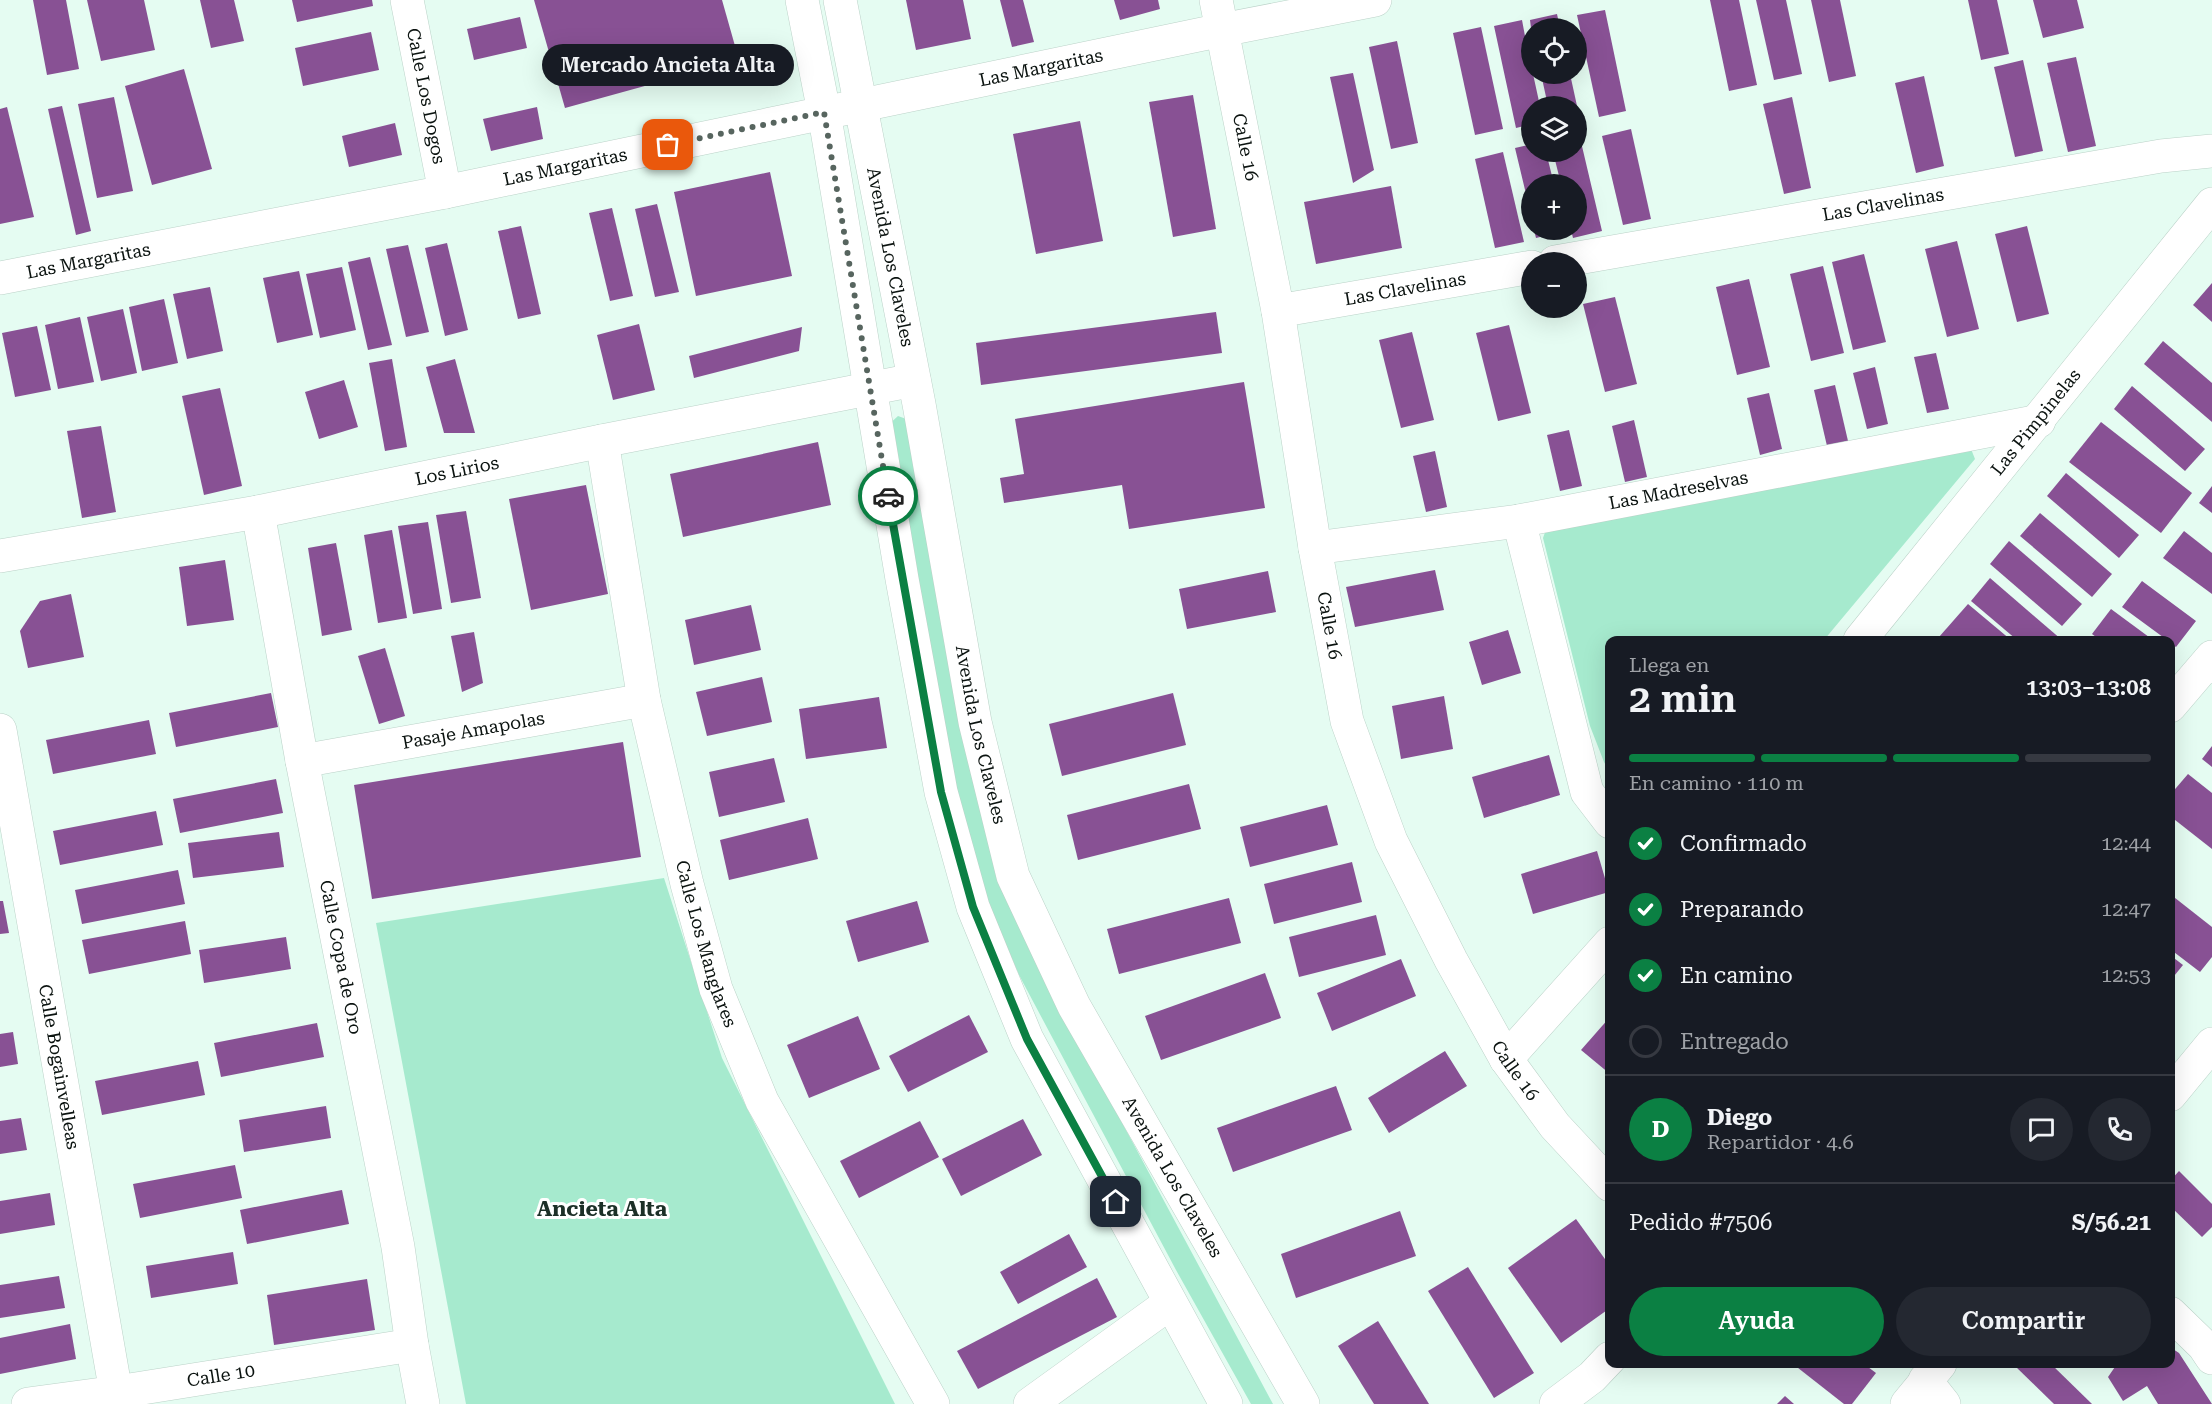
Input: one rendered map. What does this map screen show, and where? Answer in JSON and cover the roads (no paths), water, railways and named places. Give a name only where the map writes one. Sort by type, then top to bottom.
[{"type":"street","name":"Calle Los Dogos","points":[[407,0],[445,192]]},
{"type":"street","points":[[802,0],[824,112],[941,792],[973,907],[1027,1039],[1226,1404]]},
{"type":"street","name":"Avenida Los Claveles","points":[[840,0],[914,380],[975,722],[1013,876],[1074,1006],[1302,1404]]},
{"type":"street","name":"Las Margaritas","points":[[0,278],[445,192],[861,105],[1219,15],[1375,0]]},
{"type":"street","name":"Calle 16","points":[[1219,15],[1278,311],[1314,548],[1347,721],[1391,842],[1451,960],[1506,1059],[1556,1126],[1605,1180]]},
{"type":"street","name":"Las Clavelinas","points":[[1587,256],[2150,158],[2212,151]]},
{"type":"street","name":"Las Pimpinelas","points":[[1863,636],[2212,204]]},
{"type":"street","name":"Las Clavelinas","points":[[1278,311],[1521,269]]},
{"type":"street","name":"Los Lirios","points":[[0,556],[258,512],[914,380]]},
{"type":"street","name":"Las Madreselvas","points":[[1314,548],[1519,521],[2039,421]]},
{"type":"street","name":"Calle Los Manglares","points":[[602,441],[644,700],[687,884],[720,999],[762,1101],[933,1404]]},
{"type":"street","name":"Calle Copa de Oro","points":[[258,512],[302,761],[398,1247],[423,1404]]},
{"type":"street","points":[[1519,521],[1587,792],[1605,815]]},
{"type":"street","points":[[2175,700],[2212,657]]},
{"type":"street","name":"Pasaje Amapolas","points":[[302,761],[644,700]]},
{"type":"street","name":"Calle Bogainvelleas","points":[[0,730],[118,1398]]},
{"type":"street","points":[[1506,1059],[1605,949]]},
{"type":"street","points":[[2175,1089],[2212,1044]]},
{"type":"street","points":[[1030,1404],[1170,1303]]},
{"type":"street","points":[[2175,1317],[2204,1346],[2212,1358]]},
{"type":"street","name":"Calle 10","points":[[28,1404],[118,1398],[412,1345]]},
{"type":"street","points":[[1556,1404],[1592,1377],[1605,1363]]},
{"type":"place","name":"Mercado Ancieta Alta","points":[[668,145]]},
{"type":"district","name":"Ancieta Alta","points":[[602,1209]]}]
